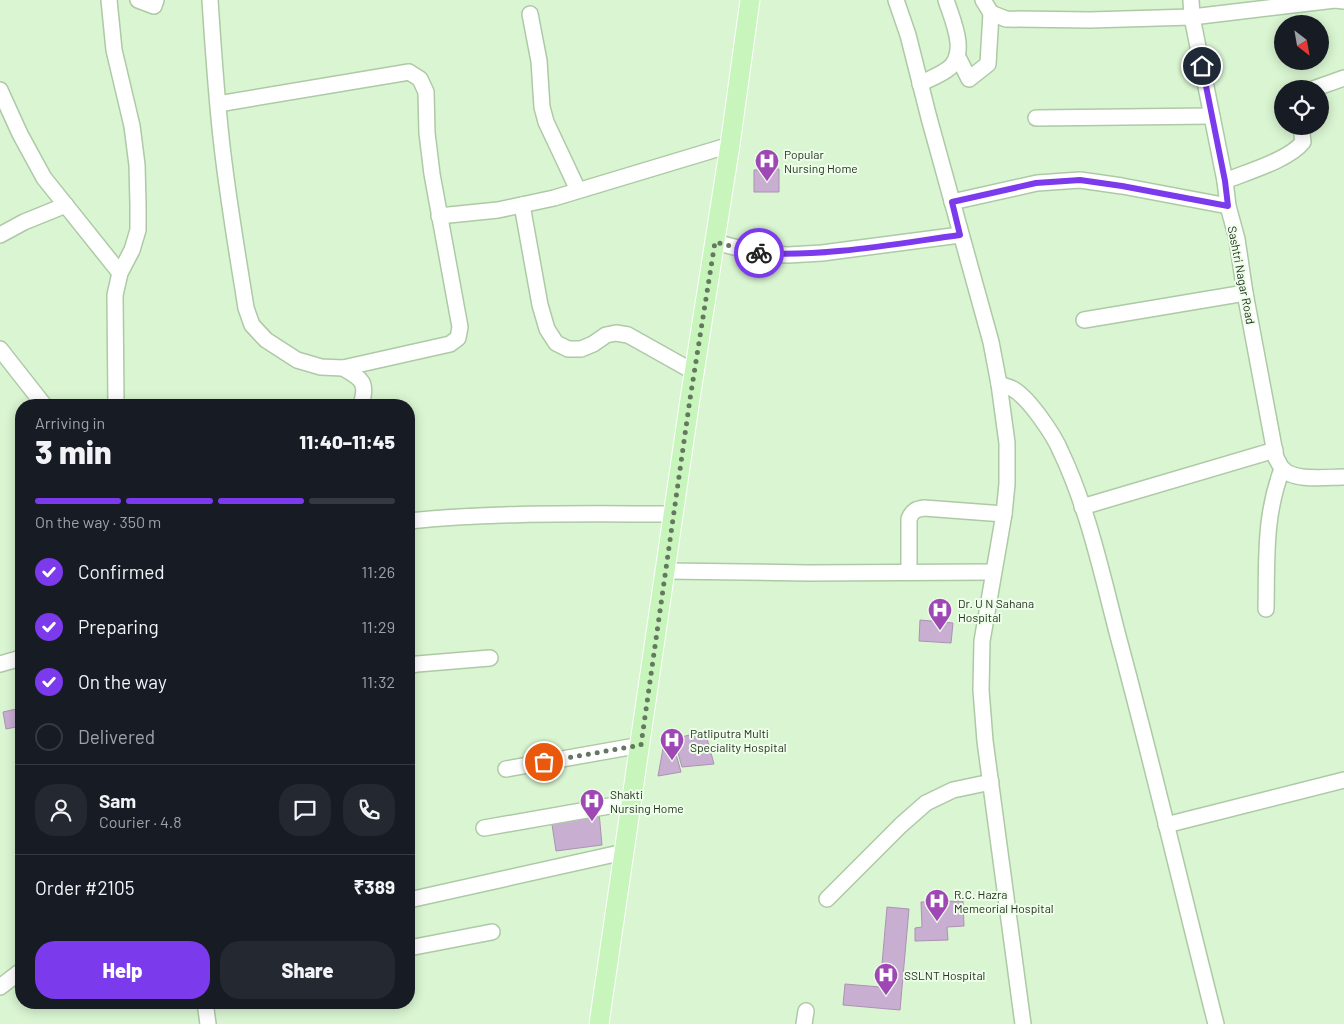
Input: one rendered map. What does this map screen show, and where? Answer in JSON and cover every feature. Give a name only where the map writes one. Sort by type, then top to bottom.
[{"type":"main road","points":[[599,1024],[750,0]]},
{"type":"street","points":[[109,0],[114,50],[132,126],[137,165],[138,230],[132,250],[120,273],[115,295],[116,399]]},
{"type":"street","points":[[138,0],[154,6],[156,0]]},
{"type":"street","points":[[210,0],[218,104],[221,139],[244,298],[252,325],[266,340],[297,360],[321,367],[343,368],[450,344],[458,338],[460,327],[439,216],[427,133],[426,92],[420,79],[409,72],[218,104]]},
{"type":"street","points":[[896,0],[908,34],[990,342],[999,384],[1007,443],[1007,484],[1004,514],[982,641],[981,690],[991,782],[1023,1024]]},
{"type":"street","points":[[920,84],[949,68],[957,55],[958,42],[946,0]]},
{"type":"street","name":"Sashtri Nagar Road","points":[[1191,0],[1192,17],[1225,181],[1228,206],[1237,240],[1276,458],[1282,469]]},
{"type":"street","points":[[987,6],[1006,19],[1090,20],[1192,17],[1335,0],[1344,1]]},
{"type":"street","points":[[957,55],[969,79],[988,64],[987,6]]},
{"type":"street","points":[[530,14],[539,61],[542,108],[546,122],[578,190]]},
{"type":"street","points":[[1329,83],[1344,78]]},
{"type":"street","points":[[0,90],[20,134],[44,178],[120,273]]},
{"type":"street","points":[[1036,118],[1212,116]]},
{"type":"street","points":[[1225,181],[1285,157],[1297,149],[1303,142],[1303,135]]},
{"type":"street","points":[[439,216],[498,210],[554,198],[730,145]]},
{"type":"street","points":[[952,202],[1036,183],[1080,180],[1228,206]]},
{"type":"street","points":[[0,234],[66,205]]},
{"type":"street","points":[[522,205],[540,306],[547,330],[556,342],[568,349],[580,349],[616,333],[628,335],[694,372]]},
{"type":"street","points":[[715,242],[757,253],[788,255],[822,253],[960,235]]},
{"type":"street","points":[[1084,320],[1245,292]]},
{"type":"street","points":[[0,349],[39,399]]},
{"type":"street","points":[[343,368],[358,376],[364,384],[365,393],[363,399]]},
{"type":"street","points":[[999,384],[1014,390],[1038,414],[1061,450],[1082,507],[1128,672],[1216,1024]]},
{"type":"street","points":[[1082,507],[1275,450]]},
{"type":"street","points":[[1266,609],[1267,538],[1270,508],[1282,469],[1290,475],[1302,477],[1344,477]]},
{"type":"street","points":[[909,572],[909,519],[911,513],[924,508],[1004,514]]},
{"type":"street","points":[[415,520],[540,514],[674,514]]},
{"type":"street","points":[[666,571],[993,572]]},
{"type":"street","points":[[415,664],[490,658]]},
{"type":"street","points":[[0,664],[15,660]]},
{"type":"street","points":[[506,768],[641,745]]},
{"type":"street","points":[[1166,825],[1344,780]]},
{"type":"street","points":[[827,900],[901,825],[926,803],[953,790],[991,782]]},
{"type":"street","points":[[484,828],[632,802]]},
{"type":"street","points":[[415,899],[624,852]]},
{"type":"street","points":[[415,947],[492,932]]},
{"type":"street","points":[[0,987],[15,975]]},
{"type":"street","points":[[206,1009],[208,1024]]},
{"type":"building","points":[[779,169],[779,192],[754,192],[754,170]]},
{"type":"building","points":[[920,620],[953,623],[951,643],[919,641]]},
{"type":"building","points":[[15,709],[15,727],[6,729],[3,712]]},
{"type":"building","points":[[705,731],[714,764],[682,767],[674,739]]},
{"type":"building","points":[[664,743],[673,743],[681,772],[658,776]]},
{"type":"building","points":[[599,812],[602,845],[556,851],[551,818]]},
{"type":"building","points":[[963,901],[964,926],[947,927],[948,940],[915,941],[915,928],[922,927],[921,902]]},
{"type":"building","points":[[887,907],[909,909],[900,1010],[843,1005],[845,984],[880,987]]},
{"type":"way so far","points":[[544,762],[641,745],[690,399],[715,242],[759,253]]},
{"type":"place","name":"Popular Nursing Home","points":[[767,182]]},
{"type":"place","name":"Dr. U N Sahana Hospital","points":[[940,631]]},
{"type":"place","name":"Patliputra Multi Speciality Hospital","points":[[672,761]]},
{"type":"place","name":"Shakti Nursing Home","points":[[592,822]]},
{"type":"place","name":"R.C. Hazra Memeorial Hospital","points":[[937,922]]},
{"type":"place","name":"SSLNT Hospital","points":[[886,996]]},
{"type":"route","points":[[759,253],[788,255],[822,253],[960,235],[952,202],[1036,183],[1080,180],[1228,206],[1225,181],[1202,66]]}]
